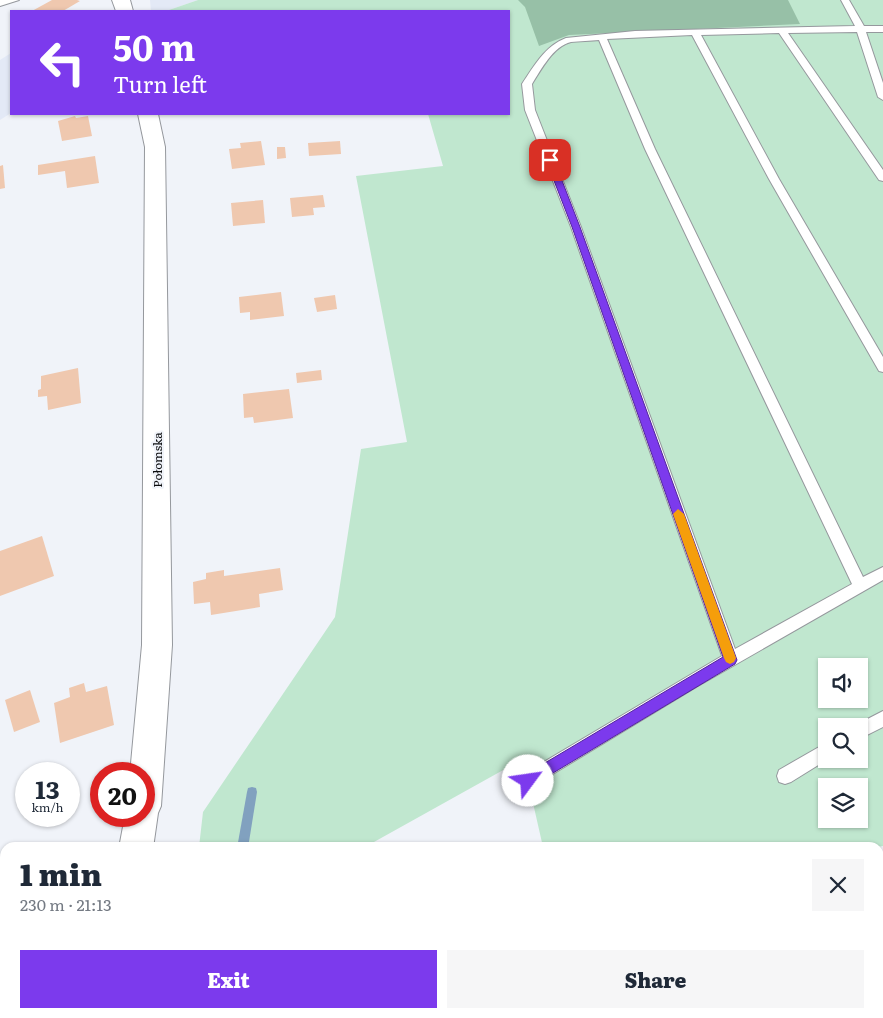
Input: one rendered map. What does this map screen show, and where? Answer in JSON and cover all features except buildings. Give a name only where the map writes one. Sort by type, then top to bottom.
[{"type":"street","name":"Połomska","points":[[148,115],[155,147],[158,645],[148,762]]},
{"type":"street","points":[[137,842],[140,827]]},
{"type":"lane","points":[[0,3],[15,0]]},
{"type":"lane","points":[[845,0],[861,29],[883,97]]},
{"type":"lane","points":[[730,660],[576,227],[530,110],[527,84],[545,58],[559,44],[570,40],[695,32],[883,29]]},
{"type":"lane","points":[[782,31],[883,178]]},
{"type":"lane","points":[[695,32],[774,179],[883,368]]},
{"type":"lane","points":[[602,38],[650,149],[860,586]]},
{"type":"lane","points":[[528,781],[730,660],[883,573]]},
{"type":"lane","points":[[868,727],[883,718]]},
{"type":"lane","points":[[784,776],[818,756]]},
{"type":"shaded area","points":[[150,0],[198,0],[169,10],[151,10]]},
{"type":"shaded area","points":[[10,54],[10,114],[0,120],[0,60]]},
{"type":"green space","points":[[198,0],[883,0],[883,842],[542,842],[523,759],[374,842],[200,842],[203,812],[335,617],[361,449],[407,442],[356,176],[443,166],[428,115],[510,115],[510,10],[169,10]]},
{"type":"green space","points":[[518,0],[788,0],[800,24],[569,35],[539,46],[525,7]]},
{"type":"waterway","points":[[243,842],[252,792]]},
{"type":"slow traffic","points":[[678,514],[730,658]]},
{"type":"route","points":[[528,781],[730,660],[576,227],[550,160]]}]
